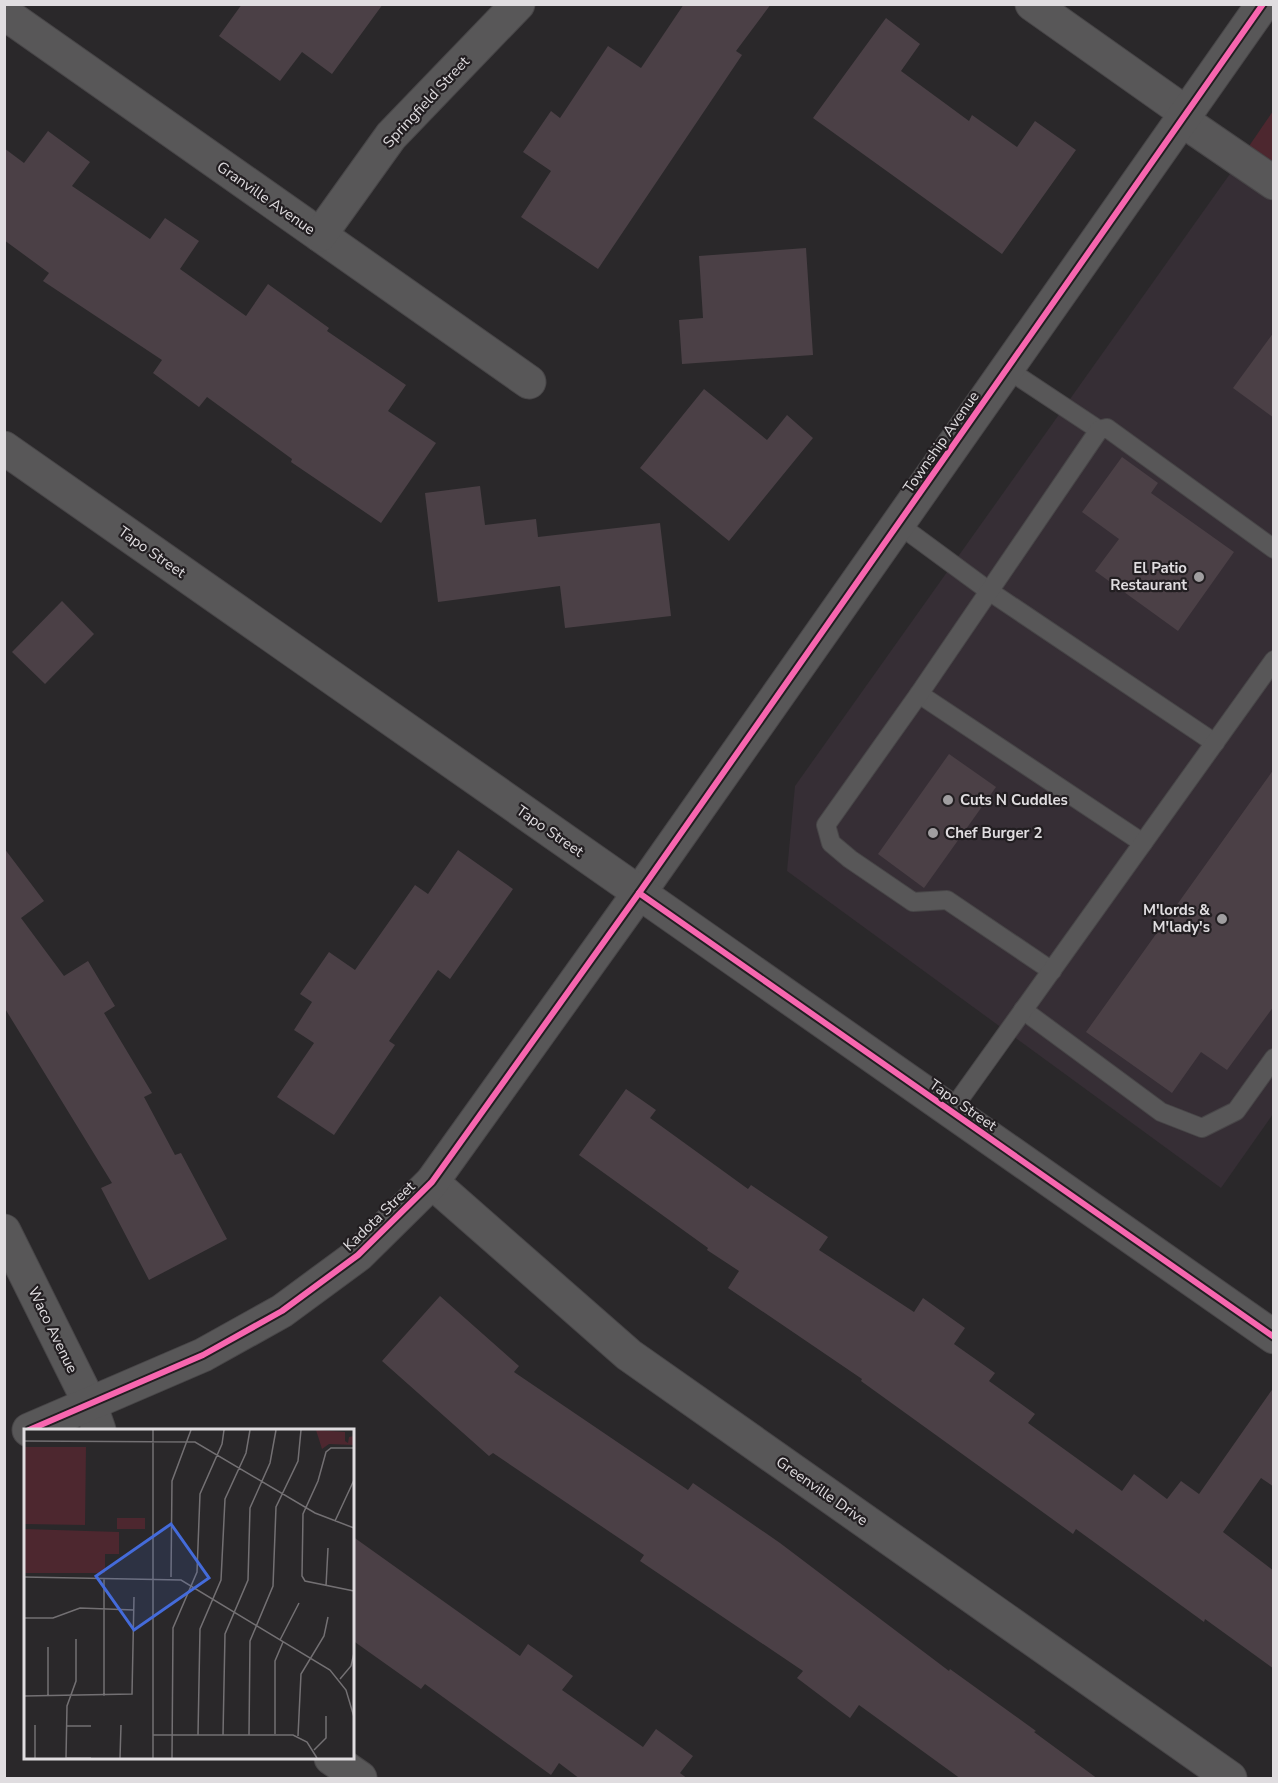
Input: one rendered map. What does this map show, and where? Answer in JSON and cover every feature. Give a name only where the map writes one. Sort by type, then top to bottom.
[{"type":"street","name":"Springfield Street","points":[[320,236],[391,136],[518,4]]},
{"type":"street","points":[[1032,4],[1274,183]]},
{"type":"street","name":"Township Avenue","points":[[639,893],[1263,4]]},
{"type":"street","name":"Granville Avenue","points":[[4,13],[529,382]]},
{"type":"street","name":"Tapo Street","points":[[4,448],[1274,1337]]},
{"type":"street","name":"Kadota Street","points":[[37,1429],[94,1417],[282,1311],[358,1255],[432,1182],[639,893]]},
{"type":"street","name":"Greenville Drive","points":[[432,1182],[628,1355],[1230,1779]]},
{"type":"street","name":"Waco Avenue","points":[[4,1231],[94,1417]]},
{"type":"street","name":"Kadota Street","points":[[4,1441],[24,1432]]},
{"type":"street","points":[[332,1759],[360,1779]]},
{"type":"lane","points":[[1007,369],[1099,430]]},
{"type":"lane","points":[[1052,970],[947,900],[913,902],[850,859],[831,843],[826,825],[920,694],[1099,430],[1107,428],[1274,549]]},
{"type":"lane","points":[[898,524],[989,591],[1215,742]]},
{"type":"lane","points":[[951,1111],[1274,660]]},
{"type":"lane","points":[[920,694],[1143,843]]},
{"type":"lane","points":[[1023,1010],[1161,1112],[1202,1128],[1236,1111],[1274,1058]]},
{"type":"shaded area","points":[[1273,111],[1273,200],[1232,171]]},
{"type":"shaded area","points":[[1232,171],[1274,200],[1273,1114],[1221,1188],[787,871],[795,786]]},
{"type":"building","points":[[242,4],[383,4],[332,74],[302,52],[280,81],[219,36]]},
{"type":"building","points":[[684,4],[771,4],[736,51],[742,55],[598,269],[521,217],[551,171],[523,152],[551,111],[560,118],[608,46],[641,68]]},
{"type":"building","points":[[886,18],[920,44],[901,71],[969,121],[972,115],[1017,147],[1035,121],[1076,150],[1002,254],[813,118]]},
{"type":"building","points":[[48,131],[90,162],[72,186],[150,239],[165,218],[199,241],[180,269],[246,316],[268,284],[329,328],[327,331],[406,385],[388,411],[436,443],[381,523],[291,462],[292,459],[207,397],[199,407],[153,373],[162,360],[43,281],[49,273],[4,240],[4,148],[24,163]]},
{"type":"building","points":[[806,248],[813,355],[682,364],[679,320],[703,318],[699,256]]},
{"type":"building","points":[[1274,332],[1274,418],[1233,388]]},
{"type":"building","points":[[704,389],[767,440],[787,415],[813,438],[729,541],[640,468]]},
{"type":"building","points":[[1122,457],[1158,483],[1151,493],[1234,552],[1178,631],[1095,571],[1119,539],[1082,512]]},
{"type":"building","points":[[480,486],[485,525],[536,519],[538,537],[660,523],[671,616],[565,628],[560,586],[438,602],[425,493]]},
{"type":"building","points":[[62,601],[94,634],[45,684],[12,652]]},
{"type":"building","points":[[949,754],[996,787],[924,888],[878,854]]},
{"type":"building","points":[[1274,769],[1274,1006],[1227,1070],[1201,1052],[1172,1093],[1086,1032]]},
{"type":"building","points":[[4,848],[44,901],[21,918],[64,976],[88,961],[115,1006],[104,1013],[152,1093],[144,1097],[175,1155],[181,1153],[227,1239],[149,1280],[101,1188],[112,1183],[4,1007]]},
{"type":"building","points":[[458,850],[513,889],[450,979],[438,970],[389,1041],[395,1045],[334,1135],[277,1097],[314,1043],[294,1030],[312,1002],[300,994],[329,952],[355,970],[415,885],[428,894]]},
{"type":"building","points":[[626,1089],[656,1110],[650,1118],[748,1189],[751,1185],[828,1237],[819,1250],[914,1312],[923,1298],[965,1328],[954,1344],[995,1373],[989,1381],[1035,1414],[1028,1423],[1122,1491],[1134,1474],[1167,1499],[1181,1481],[1199,1494],[1274,1387],[1274,1487],[1261,1478],[1223,1532],[1274,1571],[1274,1669],[1205,1619],[1204,1622],[1076,1529],[1073,1534],[861,1381],[862,1379],[728,1288],[739,1271],[579,1155]]},
{"type":"building","points":[[440,1296],[519,1366],[514,1372],[688,1490],[693,1483],[780,1543],[949,1671],[950,1669],[1036,1731],[1034,1732],[1098,1779],[961,1779],[859,1705],[850,1718],[797,1678],[803,1671],[640,1561],[644,1555],[493,1453],[489,1456],[382,1361]]},
{"type":"building","points":[[354,1537],[520,1656],[528,1644],[573,1676],[562,1690],[643,1747],[656,1729],[693,1756],[680,1773],[688,1779],[580,1779],[559,1763],[551,1775],[425,1684],[421,1689],[354,1641]]},
{"type":"cycle path","points":[[31,1429],[203,1355],[282,1311],[358,1255],[432,1182],[639,893],[1263,4]]},
{"type":"cycle path","points":[[639,893],[1274,1337]]},
{"type":"place","name":"El Patio Restaurant","points":[[1199,577]]},
{"type":"place","name":"Cuts N Cuddles","points":[[948,800]]},
{"type":"place","name":"Chef Burger 2","points":[[933,833]]},
{"type":"place","name":"M'lords & M'lady's","points":[[1222,919]]}]
